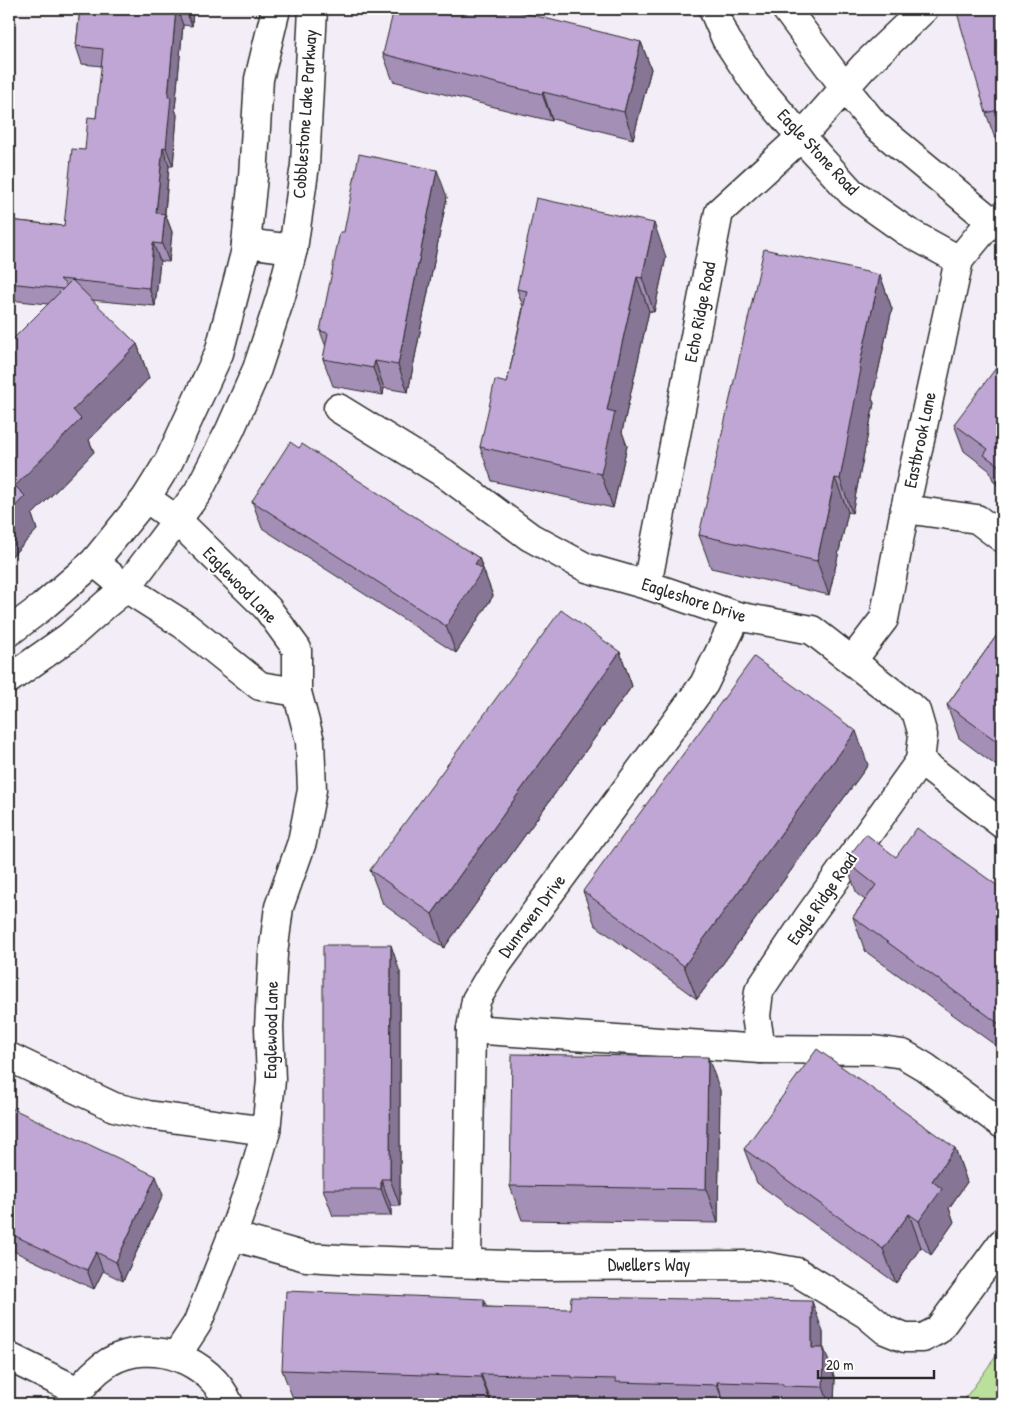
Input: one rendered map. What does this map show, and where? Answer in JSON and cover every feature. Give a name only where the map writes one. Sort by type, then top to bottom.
[{"type":"street","points":[[9,632],[42,607],[94,562],[146,498],[169,461],[219,353],[245,253],[253,177],[259,79],[276,9]]},
{"type":"street","name":"Cobblestone Lake Parkway","points":[[9,679],[69,637],[126,588],[198,492],[230,430],[257,369],[281,296],[292,249],[305,165],[313,9]]},
{"type":"street","name":"Eagle Stone Road","points":[[713,9],[726,39],[755,83],[800,137],[851,192],[906,231],[959,260]]},
{"type":"street","points":[[786,9],[875,125],[997,218]]},
{"type":"street","name":"Echo Ridge Road","points":[[647,585],[719,212],[800,137],[864,66],[924,9]]},
{"type":"street","name":"Eastbrook Lane","points":[[852,660],[884,619],[905,508],[959,260],[997,218]]},
{"type":"street","points":[[246,243],[292,249]]},
{"type":"street","name":"Eagleshore Drive","points":[[338,408],[444,474],[530,538],[587,568],[647,585],[737,616],[812,630],[916,711],[923,735],[920,761]]},
{"type":"street","name":"Eaglewood Lane","points":[[146,498],[178,521],[267,608],[297,649],[297,692],[310,741],[312,790],[302,842],[280,907],[274,945],[269,1027],[271,1080],[266,1131],[251,1183],[197,1324],[176,1356]]},
{"type":"street","points":[[905,508],[977,519],[1002,538]]},
{"type":"street","points":[[94,562],[126,588],[184,625],[260,686],[297,692]]},
{"type":"street","name":"Dunraven Drive","points":[[467,1263],[471,1029],[476,1000],[498,963],[704,684],[737,616]]},
{"type":"street","points":[[920,761],[1002,824]]},
{"type":"street","name":"Eagle Ridge Road","points":[[761,1049],[756,1016],[760,991],[807,919],[920,761]]},
{"type":"street","points":[[471,1029],[761,1049],[874,1050],[903,1054],[925,1067],[1002,1124]]},
{"type":"street","points":[[9,1057],[114,1107],[148,1115],[266,1131]]},
{"type":"street","name":"Dwellers Way","points":[[232,1236],[306,1257],[535,1266],[758,1265],[797,1272],[866,1314],[885,1330],[905,1338],[923,1338],[938,1330],[1002,1243]]},
{"type":"street","points":[[9,1357],[74,1398],[93,1374],[111,1361],[132,1354],[154,1352],[176,1356],[191,1362],[205,1372],[217,1384],[229,1404]]},
{"type":"green space","points":[[1002,1348],[1002,1404],[961,1404]]},
{"type":"building","points":[[80,9],[176,9],[168,97],[171,97],[166,148],[163,147],[156,213],[165,214],[162,244],[153,243],[149,288],[60,279],[67,286],[63,289],[9,283],[9,220],[64,226],[72,149],[85,150],[88,117],[96,118],[103,49],[76,46]]},
{"type":"building","points":[[394,9],[508,9],[641,42],[624,112],[543,92],[542,94],[508,86],[383,54]]},
{"type":"building","points":[[956,9],[1002,9],[1002,109],[986,113]]},
{"type":"building","points":[[359,154],[437,170],[398,365],[375,361],[373,368],[323,359],[328,333],[320,331],[340,232],[344,232]]},
{"type":"building","points":[[536,198],[654,223],[642,278],[637,277],[607,410],[615,412],[601,474],[480,447],[495,380],[507,383],[527,291],[517,289]]},
{"type":"building","points":[[764,249],[880,275],[859,368],[861,369],[840,479],[835,478],[817,561],[699,535]]},
{"type":"building","points":[[72,280],[137,344],[73,410],[81,419],[15,486],[25,496],[9,513],[9,343]]},
{"type":"building","points":[[996,368],[1002,373],[1002,468],[984,455],[988,449],[954,424]]},
{"type":"building","points":[[290,442],[299,448],[302,444],[479,558],[475,564],[483,569],[446,626],[252,501]]},
{"type":"building","points":[[561,610],[620,652],[432,914],[370,870]]},
{"type":"building","points":[[1002,628],[1002,745],[947,705]]},
{"type":"building","points":[[754,657],[856,731],[684,966],[583,891]]},
{"type":"building","points":[[917,828],[1002,889],[1002,1026],[853,917],[876,885],[845,861],[866,834],[896,857]]},
{"type":"building","points":[[323,945],[391,945],[390,1179],[381,1179],[381,1189],[323,1189]]},
{"type":"building","points":[[817,1049],[955,1148],[932,1181],[942,1189],[919,1221],[909,1214],[883,1249],[744,1149]]},
{"type":"building","points":[[512,1054],[708,1057],[706,1189],[510,1186]]},
{"type":"building","points":[[9,1107],[156,1176],[116,1262],[96,1252],[87,1270],[9,1233]]},
{"type":"building","points":[[286,1291],[484,1299],[484,1307],[570,1309],[571,1297],[812,1301],[812,1348],[824,1348],[823,1387],[717,1382],[717,1385],[616,1382],[616,1379],[572,1378],[572,1376],[481,1374],[481,1377],[282,1370]]}]
